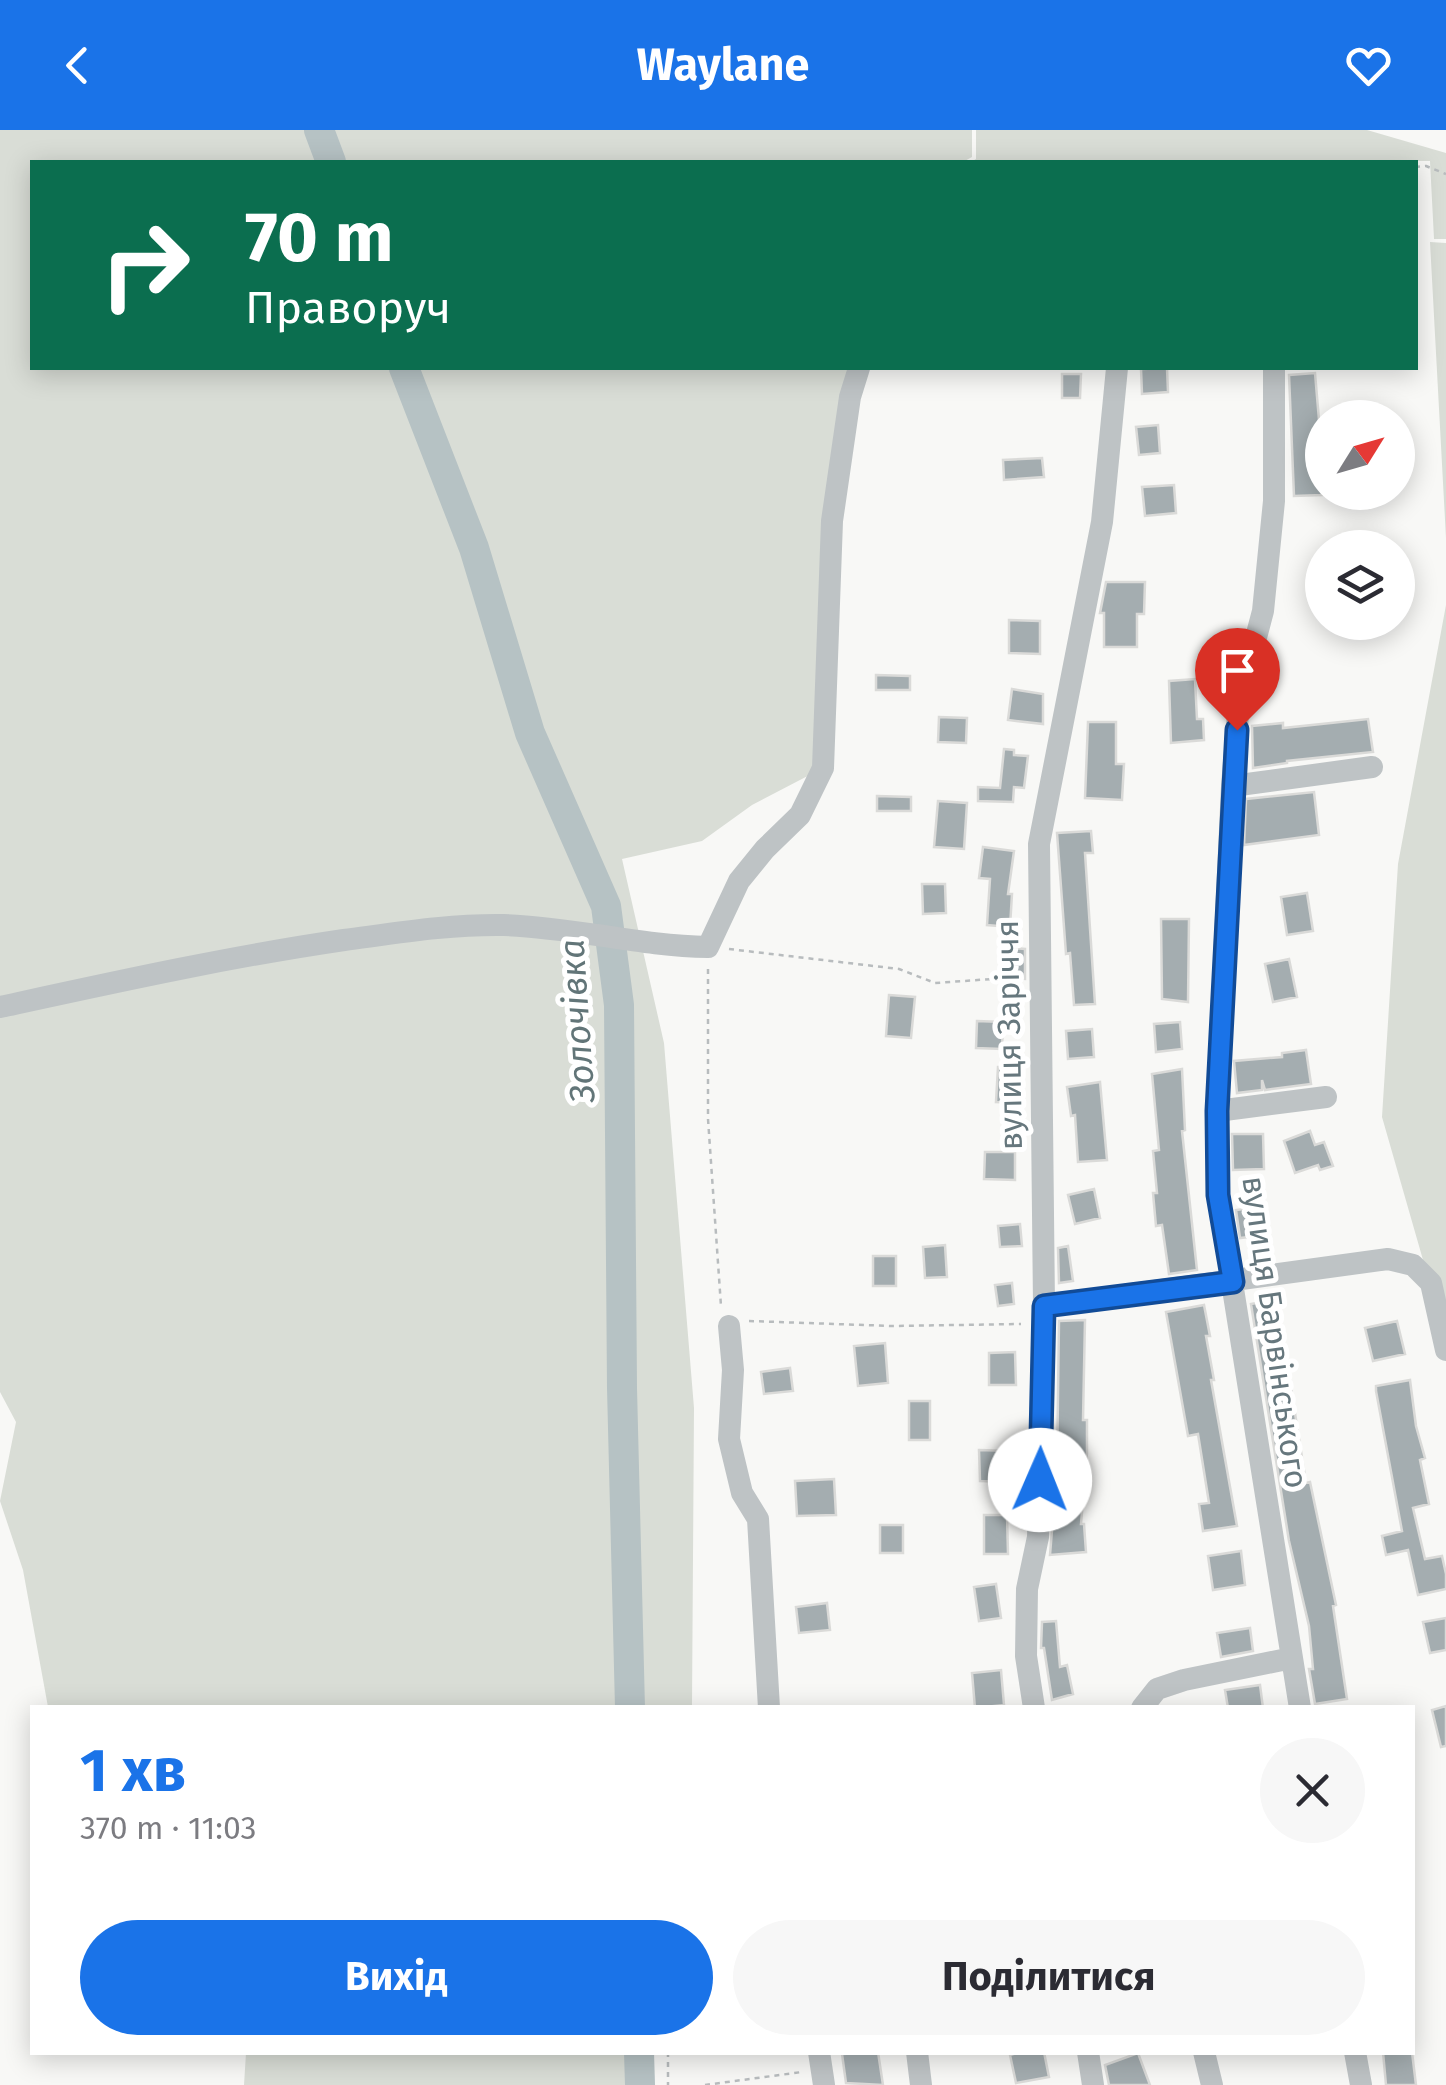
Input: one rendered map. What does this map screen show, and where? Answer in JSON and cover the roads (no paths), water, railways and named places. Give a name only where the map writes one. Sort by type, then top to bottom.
[{"type":"street","points":[[0,1006],[244,954],[415,930],[502,925],[585,933],[658,946],[708,947],[739,881],[800,815],[824,768],[832,521],[857,370]]},
{"type":"street","name":"вулиця Заріччя","points":[[1034,1705],[1026,1656],[1027,1589],[1038,1537],[1043,1315],[1039,844],[1102,522],[1117,370]]},
{"type":"street","name":"вулиця Барвінського","points":[[1274,370],[1274,501],[1263,611],[1240,702],[1232,786],[1217,1111],[1218,1195],[1300,1705]]},
{"type":"street","points":[[1232,786],[1372,767]]},
{"type":"street","points":[[1217,1111],[1326,1097]]},
{"type":"street","points":[[1043,1315],[1388,1259],[1413,1264],[1431,1283],[1446,1350]]},
{"type":"street","points":[[729,1326],[733,1370],[730,1439],[742,1493],[758,1520],[769,1705]]},
{"type":"street","points":[[1144,1705],[1157,1690],[1184,1680],[1292,1658]]},
{"type":"street","points":[[917,2055],[922,2085]]},
{"type":"street","points":[[1088,2055],[1093,2085]]},
{"type":"street","points":[[1205,2055],[1212,2085]]},
{"type":"street","points":[[1355,2055],[1360,2085]]},
{"type":"waterway","name":"Золочівка","points":[[319,130],[330,160]]},
{"type":"waterway","name":"Золочівка","points":[[405,370],[474,548],[530,733],[606,906],[619,1005],[630,1705]]},
{"type":"waterway","name":"Золочівка","points":[[639,2055],[640,2085]]}]
